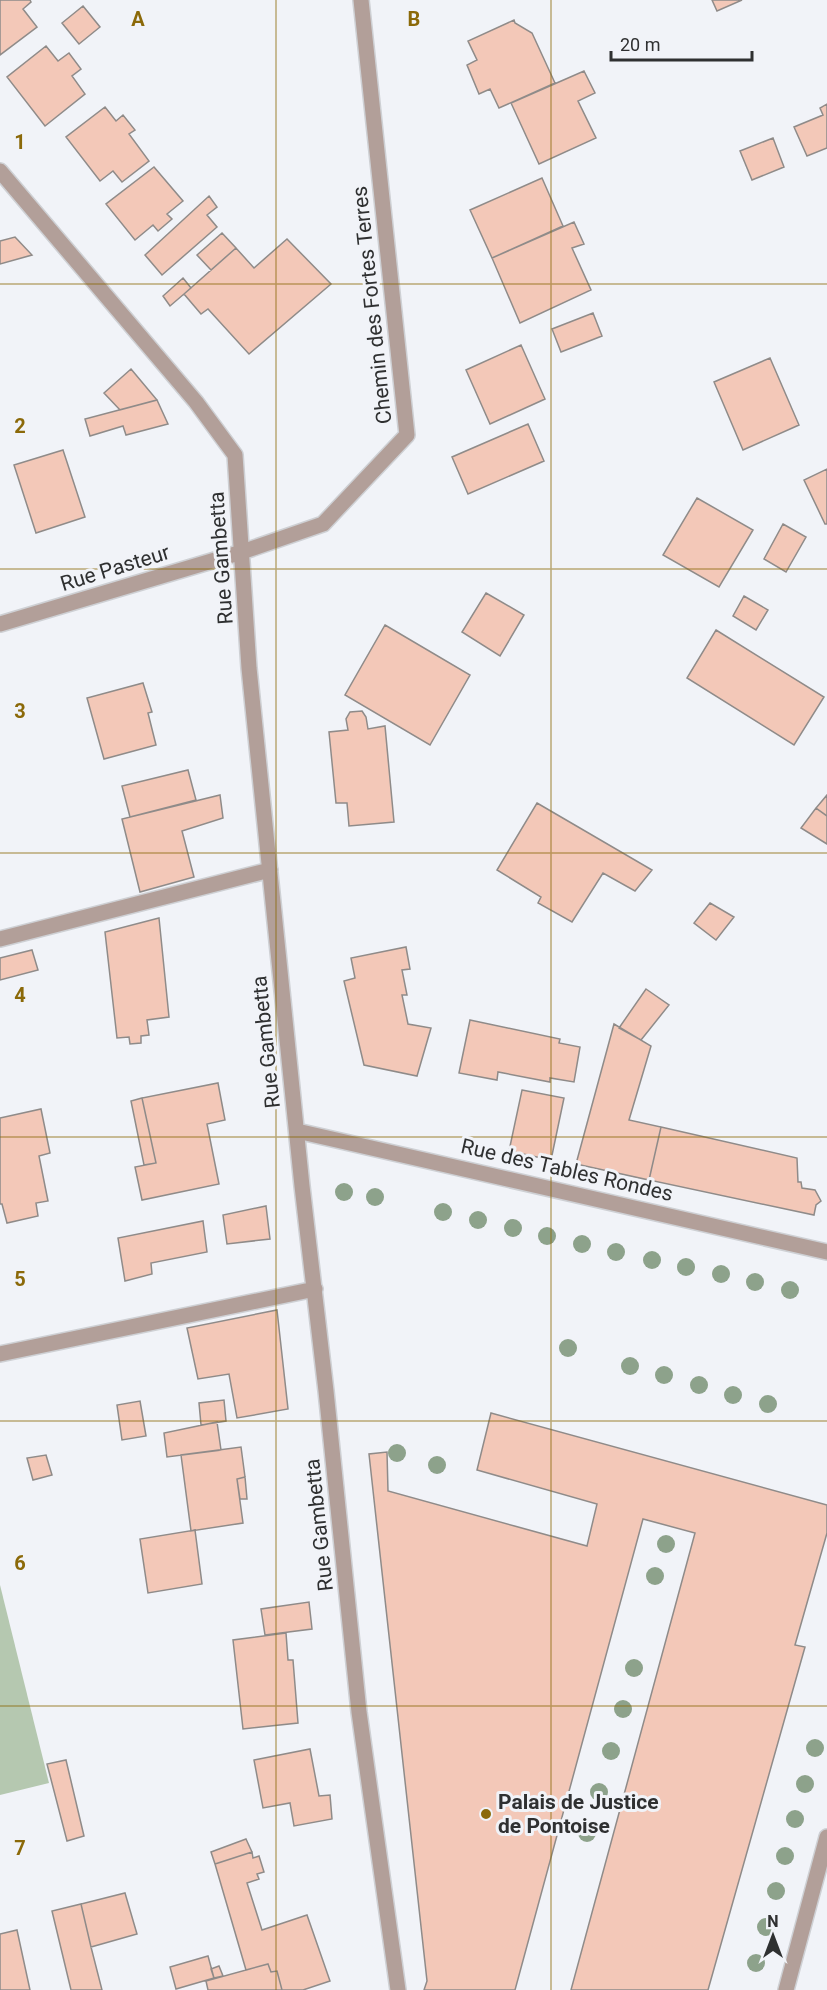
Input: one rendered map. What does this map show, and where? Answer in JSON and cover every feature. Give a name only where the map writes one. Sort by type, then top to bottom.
[{"type":"street","name":"Chemin des Fortes Terres","points":[[242,552],[323,524],[407,435],[361,0]]},
{"type":"street","name":"Rue Gambetta","points":[[0,171],[196,402],[235,455],[249,668],[358,1713],[398,1990]]},
{"type":"street","name":"Rue Pasteur","points":[[0,624],[242,552]]},
{"type":"street","points":[[0,939],[270,870]]},
{"type":"street","name":"Rue des Tables Rondes","points":[[297,1131],[827,1252]]},
{"type":"street","points":[[0,1354],[315,1289]]},
{"type":"street","points":[[786,1990],[827,1837]]},
{"type":"green space","points":[[0,1585],[49,1783],[0,1795]]},
{"type":"building","points":[[0,0],[30,0],[31,2],[23,9],[37,27],[0,55]]},
{"type":"building","points":[[712,0],[742,0],[717,11]]},
{"type":"building","points":[[83,6],[100,27],[79,44],[62,23]]},
{"type":"building","points":[[514,20],[515,23],[532,33],[555,83],[499,108],[490,89],[479,94],[467,65],[477,60],[468,41]]},
{"type":"building","points":[[46,46],[58,61],[69,53],[81,69],[72,76],[85,94],[45,126],[7,77]]},
{"type":"building","points":[[584,71],[595,93],[578,101],[596,138],[539,164],[511,103]]},
{"type":"building","points":[[827,104],[827,148],[807,156],[794,127],[823,115],[820,108]]},
{"type":"building","points":[[105,107],[116,121],[123,115],[135,130],[129,134],[149,161],[122,182],[113,171],[100,181],[66,137]]},
{"type":"building","points":[[773,138],[784,167],[752,180],[740,151]]},
{"type":"building","points":[[154,167],[183,201],[167,214],[172,219],[158,231],[153,225],[135,240],[106,204]]},
{"type":"building","points":[[542,178],[563,226],[492,258],[470,210]]},
{"type":"building","points":[[209,196],[217,207],[207,215],[217,227],[162,275],[145,255]]},
{"type":"building","points":[[574,222],[584,244],[572,248],[591,290],[520,323],[492,258]]},
{"type":"building","points":[[222,233],[236,248],[211,270],[197,255]]},
{"type":"building","points":[[15,237],[32,255],[0,264],[0,241]]},
{"type":"building","points":[[287,239],[331,284],[249,354],[208,309],[201,314],[184,294],[236,248],[254,268]]},
{"type":"building","points":[[183,278],[191,288],[170,306],[163,296]]},
{"type":"building","points":[[593,313],[602,336],[561,352],[552,329]]},
{"type":"building","points":[[521,345],[545,399],[490,424],[466,370]]},
{"type":"building","points":[[770,358],[799,425],[743,450],[714,382]]},
{"type":"building","points":[[131,369],[157,400],[120,410],[104,393]]},
{"type":"building","points":[[157,400],[168,424],[126,435],[123,426],[90,436],[85,419]]},
{"type":"building","points":[[528,424],[544,461],[468,494],[452,457]]},
{"type":"building","points":[[63,450],[85,517],[36,533],[14,465]]},
{"type":"building","points":[[827,469],[827,524],[825,524],[804,480]]},
{"type":"building","points":[[697,498],[753,530],[719,587],[663,555]]},
{"type":"building","points":[[783,524],[806,537],[786,572],[764,559]]},
{"type":"building","points":[[486,593],[524,615],[500,656],[462,632]]},
{"type":"building","points":[[744,596],[768,610],[756,630],[733,616]]},
{"type":"building","points":[[385,625],[470,675],[430,745],[345,695]]},
{"type":"building","points":[[716,630],[824,697],[794,745],[687,678]]},
{"type":"building","points":[[143,683],[152,712],[148,713],[156,745],[104,759],[87,698]]},
{"type":"building","points":[[362,711],[366,717],[368,729],[385,726],[394,822],[349,826],[347,803],[336,803],[329,732],[348,730],[346,719],[350,712]]},
{"type":"building","points":[[188,770],[196,800],[130,817],[122,786]]},
{"type":"building","points":[[220,795],[223,818],[182,831],[194,877],[140,892],[122,819]]},
{"type":"building","points":[[827,795],[827,816],[816,808]]},
{"type":"building","points":[[537,803],[652,870],[635,891],[603,873],[572,922],[538,903],[541,897],[497,870]]},
{"type":"building","points":[[816,808],[827,816],[827,844],[801,828]]},
{"type":"building","points":[[710,903],[734,917],[716,940],[694,923]]},
{"type":"building","points":[[159,918],[169,1017],[147,1020],[149,1035],[141,1036],[141,1043],[130,1044],[129,1037],[117,1038],[105,932]]},
{"type":"building","points":[[406,947],[410,969],[402,970],[407,995],[402,995],[408,1024],[431,1028],[417,1076],[364,1065],[344,981],[355,978],[351,958]]},
{"type":"building","points":[[32,950],[38,970],[0,980],[0,958]]},
{"type":"building","points":[[646,989],[669,1005],[641,1040],[619,1028]]},
{"type":"building","points":[[470,1020],[560,1039],[559,1043],[580,1047],[574,1082],[550,1078],[550,1082],[498,1072],[497,1080],[459,1073]]},
{"type":"building","points":[[614,1024],[651,1046],[629,1120],[661,1127],[649,1180],[576,1164]]},
{"type":"building","points":[[218,1083],[225,1120],[207,1124],[219,1184],[142,1200],[135,1167],[156,1163],[142,1098]]},
{"type":"building","points":[[522,1090],[564,1098],[551,1160],[509,1151]]},
{"type":"building","points":[[142,1098],[156,1163],[144,1165],[131,1101]]},
{"type":"building","points":[[41,1109],[50,1153],[39,1156],[48,1201],[36,1203],[38,1216],[7,1223],[2,1204],[0,1204],[0,1118]]},
{"type":"building","points":[[661,1127],[797,1158],[798,1182],[801,1182],[802,1188],[815,1190],[821,1201],[816,1205],[814,1215],[649,1180]]},
{"type":"building","points":[[266,1206],[270,1239],[227,1244],[223,1215]]},
{"type":"building","points":[[203,1221],[207,1252],[151,1263],[152,1274],[125,1281],[118,1238]]},
{"type":"building","points":[[277,1310],[288,1409],[237,1418],[229,1374],[198,1379],[187,1328]]},
{"type":"building","points":[[224,1400],[226,1421],[201,1425],[199,1403]]},
{"type":"building","points":[[140,1401],[146,1436],[122,1440],[117,1405]]},
{"type":"building","name":"Palais de Justice de Pontoise","points":[[491,1413],[827,1505],[827,1533],[795,1645],[805,1647],[708,1990],[571,1990],[695,1533],[643,1519],[515,1990],[424,1990],[427,1981],[369,1454],[387,1452],[388,1491],[587,1546],[597,1504],[477,1470]]},
{"type":"building","points":[[217,1422],[221,1450],[167,1457],[164,1433]]},
{"type":"building","points":[[241,1447],[245,1477],[237,1479],[243,1523],[191,1531],[181,1455]]},
{"type":"building","points":[[46,1455],[52,1475],[33,1480],[27,1458]]},
{"type":"building","points":[[245,1477],[247,1499],[240,1499],[237,1479]]},
{"type":"building","points":[[195,1530],[202,1584],[148,1593],[140,1539]]},
{"type":"building","points":[[309,1602],[312,1629],[265,1635],[261,1609]]},
{"type":"building","points":[[286,1633],[288,1660],[293,1660],[298,1723],[243,1729],[233,1640]]},
{"type":"building","points":[[310,1749],[319,1796],[330,1795],[332,1819],[294,1826],[290,1803],[263,1808],[254,1760]]},
{"type":"building","points":[[66,1760],[84,1836],[67,1841],[47,1764]]},
{"type":"building","points":[[246,1839],[252,1852],[215,1864],[211,1852]]},
{"type":"building","points":[[252,1852],[253,1858],[259,1856],[264,1872],[257,1874],[259,1879],[247,1883],[262,1930],[307,1915],[330,1981],[303,1990],[282,1990],[277,1971],[271,1972],[268,1964],[246,1970],[215,1864]]},
{"type":"building","points":[[125,1893],[137,1934],[91,1947],[81,1904]]},
{"type":"building","points":[[81,1904],[102,1990],[71,1990],[52,1911]]},
{"type":"building","points":[[17,1930],[30,1990],[0,1990],[0,1934]]},
{"type":"building","points":[[208,1956],[214,1978],[176,1989],[170,1967]]},
{"type":"building","points":[[268,1964],[271,1972],[277,1971],[282,1990],[208,1990],[206,1981]]},
{"type":"building","points":[[219,1966],[223,1976],[214,1978],[211,1969]]},
{"type":"place","name":"Palais de Justice de Pontoise","points":[[486,1814]]}]
